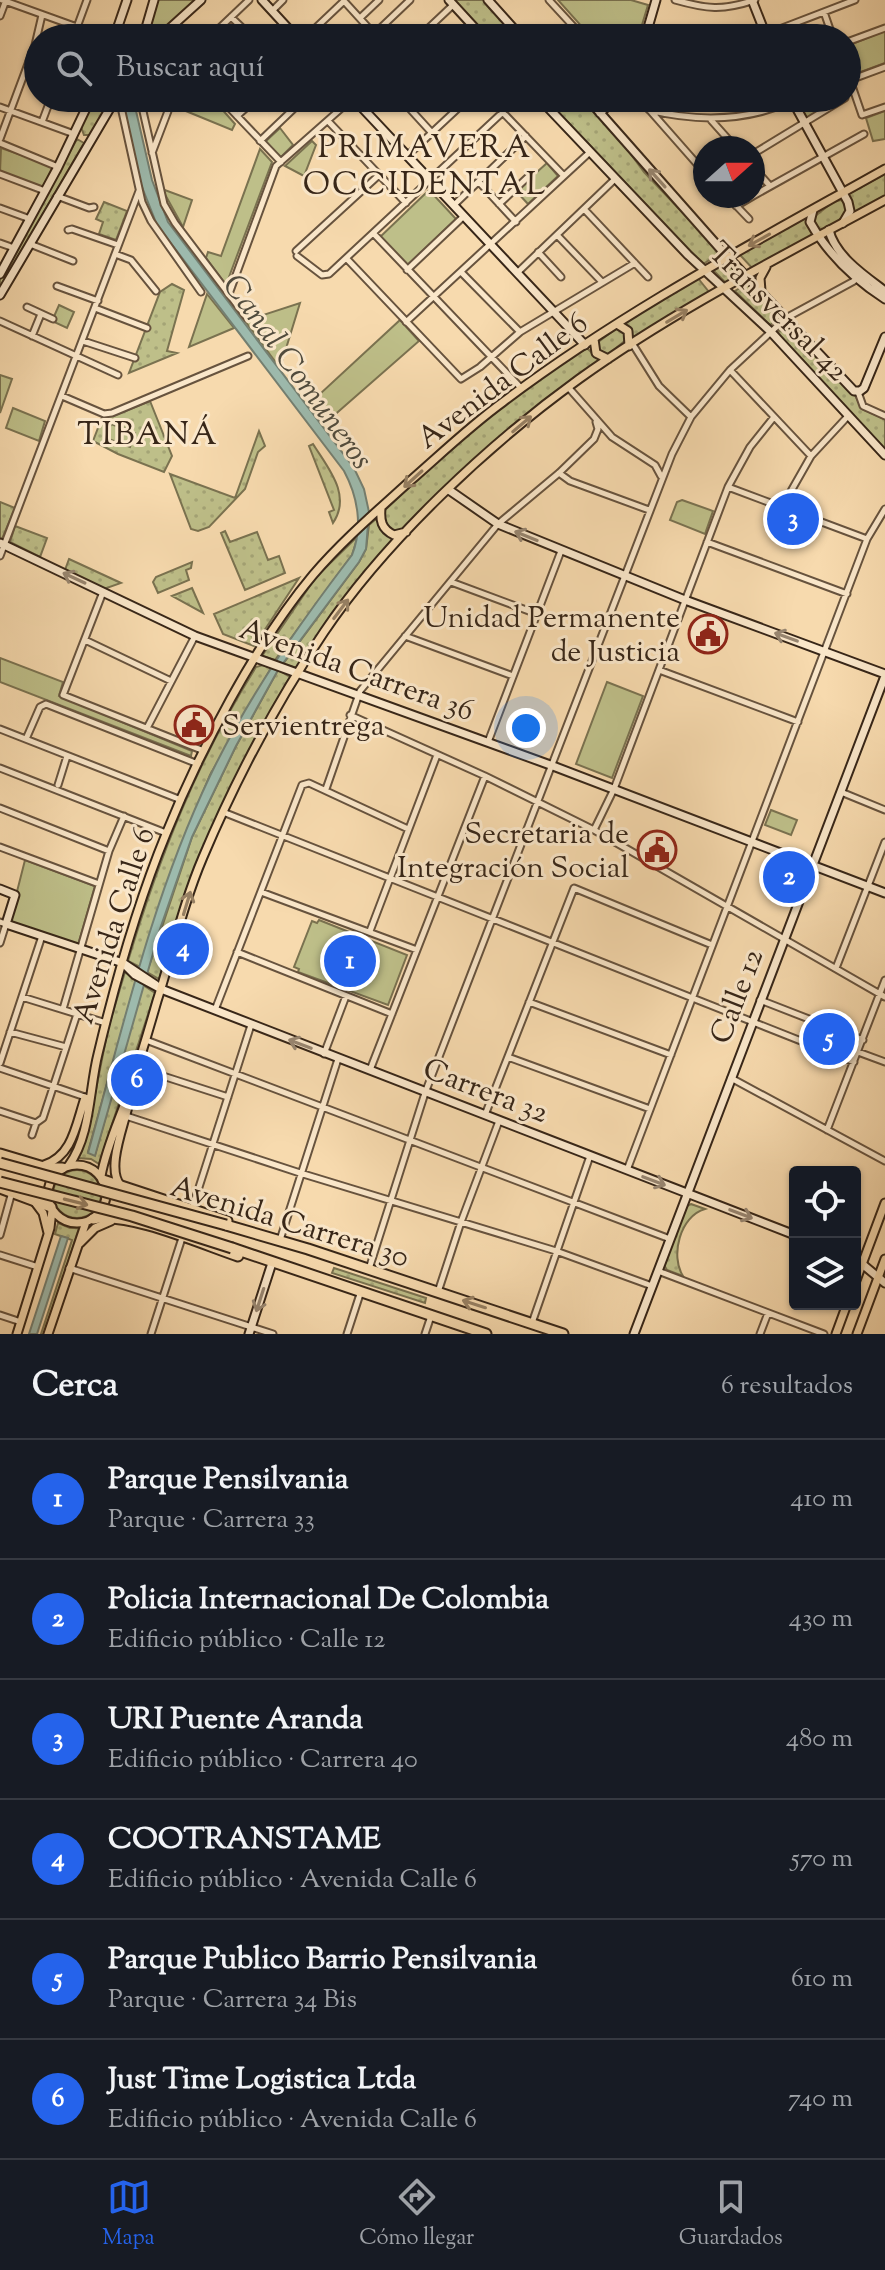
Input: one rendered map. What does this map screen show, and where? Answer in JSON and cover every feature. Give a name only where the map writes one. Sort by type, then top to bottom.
[{"type":"highway","points":[[0,1154],[40,1166],[66,1166]]},
{"type":"highway","name":"Avenida Carrera 30","points":[[0,1163],[280,1241],[563,1334]]},
{"type":"highway","points":[[102,1178],[263,1236]]},
{"type":"highway","points":[[0,1185],[52,1209]]},
{"type":"highway","name":"Avenida Carrera 30","points":[[0,1185],[132,1216],[486,1334]]},
{"type":"highway","points":[[90,1220],[106,1217],[120,1219],[271,1266],[307,1274]]},
{"type":"main road","name":"Avenida Calle 6","points":[[87,1097],[123,963],[166,833],[204,752],[256,659],[311,577],[468,429],[521,388],[705,269],[885,169]]},
{"type":"main road","name":"Avenida Calle 6","points":[[102,1178],[108,1144],[132,1085],[192,885],[223,812],[257,743],[297,674],[355,590],[449,490],[491,450],[568,387],[631,344],[885,200]]},
{"type":"main road","points":[[761,291],[760,278],[767,265]]},
{"type":"main road","points":[[617,324],[628,331],[631,344]]},
{"type":"main road","points":[[594,339],[596,353],[608,359]]},
{"type":"main road","points":[[379,510],[381,521],[389,533],[407,532]]},
{"type":"main road","points":[[122,1186],[115,1180],[113,1167],[132,1085]]},
{"type":"main road","points":[[40,1166],[58,1160],[65,1153],[87,1097]]},
{"type":"main road","points":[[17,1334],[48,1235],[52,1209],[51,1178],[66,1166],[79,1147],[87,1097]]},
{"type":"main road","points":[[48,1334],[76,1247],[90,1220],[105,1204],[102,1178],[87,1166],[66,1166]]},
{"type":"main road","points":[[32,1199],[43,1213],[48,1235]]},
{"type":"main road","points":[[861,1256],[885,1203]]},
{"type":"main road","points":[[52,1209],[57,1216],[71,1223],[90,1220]]},
{"type":"main road","points":[[76,1247],[95,1228],[120,1219]]},
{"type":"main road","points":[[857,1334],[881,1281],[885,1259]]},
{"type":"main road","points":[[836,1334],[845,1310]]},
{"type":"street","points":[[0,16],[5,0],[68,24]]},
{"type":"street","points":[[78,24],[87,0]]},
{"type":"street","points":[[119,24],[127,0]]},
{"type":"street","points":[[147,24],[154,0]]},
{"type":"street","points":[[176,24],[201,0]]},
{"type":"street","points":[[224,24],[249,0]]},
{"type":"street","points":[[262,0],[284,24]]},
{"type":"street","points":[[272,11],[283,0]]},
{"type":"street","points":[[360,18],[379,0]]},
{"type":"street","points":[[385,24],[410,0]]},
{"type":"street","points":[[488,0],[509,24]]},
{"type":"street","points":[[549,0],[571,24]]},
{"type":"street","points":[[649,24],[656,0]]},
{"type":"street","points":[[675,0],[712,9],[753,0],[762,24]]},
{"type":"street","points":[[795,24],[855,0]]},
{"type":"street","points":[[319,24],[343,1],[364,24]]},
{"type":"street","points":[[432,24],[451,3],[471,24]]},
{"type":"street","points":[[824,12],[828,24]]},
{"type":"street","points":[[40,24],[42,15]]},
{"type":"street","points":[[231,17],[238,24]]},
{"type":"street","points":[[861,37],[885,28]]},
{"type":"street","points":[[861,76],[885,67]]},
{"type":"street","points":[[24,75],[0,141],[58,167]]},
{"type":"street","points":[[0,107],[89,141]]},
{"type":"street","points":[[861,112],[862,115],[885,107]]},
{"type":"street","points":[[42,122],[46,112]]},
{"type":"street","points":[[0,274],[85,112]]},
{"type":"street","points":[[0,295],[107,112]]},
{"type":"street","points":[[121,112],[147,213],[201,292]]},
{"type":"street","points":[[143,112],[160,193],[169,213],[247,318]]},
{"type":"street","points":[[151,155],[168,112]]},
{"type":"street","points":[[233,112],[281,162]]},
{"type":"street","points":[[237,116],[241,112]]},
{"type":"street","points":[[260,141],[290,112]]},
{"type":"street","points":[[229,295],[274,170],[338,112]]},
{"type":"street","points":[[367,112],[585,345]]},
{"type":"street","points":[[413,112],[432,133]]},
{"type":"street","points":[[408,155],[454,112]]},
{"type":"street","points":[[379,175],[297,254],[322,275],[329,274],[347,259],[503,112],[564,176]]},
{"type":"street","name":"Transversal 42","points":[[552,112],[615,179],[771,332],[885,455]]},
{"type":"street","points":[[651,112],[693,160]]},
{"type":"street","points":[[658,112],[710,120],[744,117],[758,112]]},
{"type":"street","points":[[798,112],[844,192],[850,209],[843,223]]},
{"type":"street","points":[[765,147],[823,112]]},
{"type":"street","name":"Transversal 42","points":[[600,113],[728,257],[852,389],[861,390]]},
{"type":"street","points":[[710,120],[725,136]]},
{"type":"street","points":[[328,121],[406,203]]},
{"type":"street","points":[[765,189],[864,134]]},
{"type":"street","points":[[454,205],[526,136]]},
{"type":"street","points":[[406,322],[590,152]]},
{"type":"street","points":[[0,174],[46,191]]},
{"type":"street","points":[[499,204],[529,176]]},
{"type":"street","points":[[517,273],[615,179]]},
{"type":"street","points":[[765,180],[770,186]]},
{"type":"street","points":[[479,182],[516,222]]},
{"type":"street","points":[[0,556],[2,544],[139,191]]},
{"type":"street","points":[[56,196],[94,207]]},
{"type":"street","points":[[0,208],[31,219]]},
{"type":"street","points":[[738,208],[749,219]]},
{"type":"street","points":[[584,209],[648,277]]},
{"type":"street","points":[[813,210],[810,220],[819,235],[885,299]]},
{"type":"street","points":[[129,217],[138,212],[147,213]]},
{"type":"street","points":[[407,270],[464,216]]},
{"type":"street","points":[[68,230],[118,245]]},
{"type":"street","points":[[829,230],[834,243],[858,275],[885,291]]},
{"type":"street","points":[[374,234],[521,388]]},
{"type":"street","points":[[557,235],[602,282]]},
{"type":"street","points":[[0,243],[14,248]]},
{"type":"street","points":[[29,243],[73,261]]},
{"type":"street","points":[[538,252],[561,277]]},
{"type":"street","points":[[115,254],[131,260],[156,291]]},
{"type":"street","points":[[347,259],[461,379],[520,332],[635,263]]},
{"type":"street","points":[[461,272],[520,332]]},
{"type":"street","points":[[369,1269],[425,1093],[672,454],[691,417],[730,370],[786,318],[858,275]]},
{"type":"street","points":[[57,286],[147,328]]},
{"type":"street","points":[[27,307],[53,319]]},
{"type":"street","points":[[32,336],[41,314]]},
{"type":"street","points":[[0,321],[118,375]]},
{"type":"street","points":[[885,337],[881,357],[861,390],[861,404],[885,416]]},
{"type":"street","points":[[83,341],[135,358]]},
{"type":"street","points":[[631,344],[659,386],[691,417]]},
{"type":"street","points":[[62,396],[108,414],[248,356]]},
{"type":"street","points":[[730,370],[811,456]]},
{"type":"street","points":[[568,387],[612,437],[655,465],[661,472],[661,481]]},
{"type":"street","points":[[782,507],[811,456],[849,415]]},
{"type":"street","points":[[594,830],[614,789],[728,487],[750,447],[774,417]]},
{"type":"street","points":[[326,789],[357,695],[498,524],[594,439],[598,429],[596,422]]},
{"type":"street","points":[[594,439],[605,435],[612,437]]},
{"type":"street","points":[[655,465],[662,465],[672,454]]},
{"type":"street","points":[[559,473],[570,481],[649,510]]},
{"type":"street","points":[[728,487],[867,539]]},
{"type":"street","points":[[449,490],[498,524],[561,551],[885,675]]},
{"type":"street","points":[[627,1170],[867,539],[885,509]]},
{"type":"street","points":[[707,542],[847,594]]},
{"type":"street","name":"Avenida Carrera 36","points":[[2,544],[195,636],[553,766],[885,893]]},
{"type":"street","points":[[488,742],[561,551]]},
{"type":"street","points":[[451,582],[537,614]]},
{"type":"street","points":[[104,592],[63,695],[204,752]]},
{"type":"street","points":[[147,728],[195,636]]},
{"type":"street","points":[[405,636],[513,676]]},
{"type":"street","points":[[85,640],[171,681]]},
{"type":"street","points":[[659,670],[798,722]]},
{"type":"street","name":"Calle 12","points":[[634,1334],[885,675]]},
{"type":"street","points":[[26,739],[42,705],[46,704],[198,764]]},
{"type":"street","points":[[350,715],[594,830],[729,905],[882,996]]},
{"type":"street","points":[[0,729],[181,800]]},
{"type":"street","points":[[370,931],[437,755]]},
{"type":"street","points":[[58,785],[67,756]]},
{"type":"street","points":[[0,768],[166,833]]},
{"type":"street","points":[[370,1071],[485,776]]},
{"type":"street","points":[[215,1011],[282,834],[305,783],[326,789],[408,829]]},
{"type":"street","points":[[841,792],[885,810]]},
{"type":"street","points":[[0,808],[109,851]]},
{"type":"street","points":[[223,812],[854,1062]]},
{"type":"street","points":[[63,1009],[109,851],[124,816]]},
{"type":"street","points":[[836,968],[885,842]]},
{"type":"street","points":[[0,847],[99,884]]},
{"type":"street","points":[[485,1116],[574,888],[712,945]]},
{"type":"street","points":[[0,889],[15,895],[3,923],[0,943]]},
{"type":"street","points":[[261,892],[418,950]]},
{"type":"street","name":"Carrera 32","points":[[3,923],[123,963],[161,989],[215,1011],[789,1233]]},
{"type":"street","points":[[42,936],[0,1066],[87,1097]]},
{"type":"street","points":[[237,952],[392,1014]]},
{"type":"street","points":[[827,1130],[882,996],[885,980]]},
{"type":"street","points":[[324,1054],[346,996]]},
{"type":"street","points":[[22,997],[106,1023]]},
{"type":"street","points":[[760,1000],[863,1040]]},
{"type":"street","points":[[529,1002],[671,1055]]},
{"type":"street","points":[[32,1135],[36,1123],[43,1118],[77,1014]]},
{"type":"street","points":[[803,1042],[811,1020]]},
{"type":"street","points":[[192,1210],[251,1025]]},
{"type":"street","points":[[10,1032],[66,1047]]},
{"type":"street","points":[[146,1040],[670,1239]]},
{"type":"street","points":[[858,1052],[885,1062]]},
{"type":"street","points":[[508,1057],[650,1109]]},
{"type":"street","points":[[280,1241],[338,1059]]},
{"type":"street","points":[[166,1077],[228,1097]]},
{"type":"street","points":[[730,1078],[885,1161]]},
{"type":"street","points":[[0,1111],[36,1123]]},
{"type":"street","points":[[126,1116],[556,1251],[652,1286]]},
{"type":"street","points":[[438,1292],[499,1121]]},
{"type":"street","points":[[532,1324],[590,1156]]},
{"type":"street","points":[[0,1235],[12,1192]]},
{"type":"street","points":[[151,1334],[182,1238]]},
{"type":"street","points":[[0,1255],[38,1267]]},
{"type":"street","points":[[861,1262],[881,1281]]},
{"type":"street","points":[[250,1330],[271,1266]]},
{"type":"street","points":[[69,1268],[250,1330],[273,1334]]},
{"type":"street","points":[[658,1271],[824,1334]]},
{"type":"street","points":[[347,1334],[361,1291]]},
{"type":"street","points":[[760,1334],[768,1313]]},
{"type":"street","points":[[0,1315],[21,1322]]},
{"type":"street","points":[[425,1334],[431,1315]]},
{"type":"green space","points":[[157,0],[196,0],[170,24],[150,24]]},
{"type":"green space","points":[[454,0],[483,0],[504,24],[476,24]]},
{"type":"green space","points":[[558,0],[631,0],[648,5],[642,24],[579,24]]},
{"type":"green space","points":[[885,31],[885,63],[861,72],[861,40]]},
{"type":"green space","points":[[885,111],[885,139],[873,141],[866,118]]},
{"type":"green space","points":[[88,112],[105,112],[90,135],[84,135],[81,127]]},
{"type":"green space","points":[[188,112],[224,112],[235,124],[232,130]]},
{"type":"green space","points":[[558,112],[595,112],[644,172],[721,253],[703,264]]},
{"type":"green space","points":[[803,112],[818,112],[807,119]]},
{"type":"green space","points":[[280,128],[293,145],[280,158],[265,142]]},
{"type":"green space","points":[[77,139],[84,143],[0,288],[0,278]]},
{"type":"green space","points":[[312,141],[316,145],[304,176],[285,166]]},
{"type":"green space","points":[[1,148],[53,166],[43,187],[0,172]]},
{"type":"green space","points":[[260,149],[272,162],[226,285],[206,258],[208,252],[221,256]]},
{"type":"green space","points":[[547,163],[558,176],[528,204],[516,191]]},
{"type":"green space","points":[[885,174],[885,197],[852,214],[848,194]]},
{"type":"green space","points":[[162,189],[192,200],[183,227]]},
{"type":"green space","points":[[429,190],[456,219],[406,267],[379,238]]},
{"type":"green space","points":[[841,200],[846,203],[848,212],[834,225],[820,230],[815,225],[814,217],[833,202]]},
{"type":"green space","points":[[104,202],[127,211],[116,240],[99,234],[103,222],[96,219]]},
{"type":"green space","points":[[808,215],[807,222],[815,234],[754,270],[740,255]]},
{"type":"green space","points":[[727,262],[740,276],[727,284],[713,270]]},
{"type":"green space","points":[[697,277],[709,292],[633,338],[623,324]]},
{"type":"green space","points":[[749,283],[782,317],[770,325],[735,291]]},
{"type":"green space","points":[[172,284],[184,290],[167,351],[177,353],[129,373],[160,292]]},
{"type":"green space","points":[[207,294],[234,328],[189,347]]},
{"type":"green space","points":[[300,303],[280,368],[245,321]]},
{"type":"green space","points":[[59,305],[74,312],[67,328],[52,321]]},
{"type":"green space","points":[[400,320],[419,341],[323,425],[308,405]]},
{"type":"green space","points":[[789,324],[855,395],[862,409],[885,419],[885,450],[777,333]]},
{"type":"green space","points":[[618,327],[623,327],[627,339],[605,357],[599,352],[597,343]]},
{"type":"green space","points":[[587,348],[600,361],[523,418],[404,531],[392,532],[386,526],[383,512],[455,446],[532,384]]},
{"type":"green space","points":[[0,375],[12,379],[0,413]]},
{"type":"green space","points":[[150,401],[172,456],[164,472],[93,441],[103,415],[113,416]]},
{"type":"green space","points":[[13,408],[45,421],[39,441],[6,428]]},
{"type":"green space","points":[[111,424],[135,433],[130,447],[106,438]]},
{"type":"green space","points":[[259,431],[265,446],[258,452],[245,489],[209,527],[198,531],[191,529],[170,474],[235,498]]},
{"type":"green space","points":[[313,444],[331,472],[339,492],[338,513],[333,523],[329,512],[334,510],[309,446]]},
{"type":"green space","points":[[682,500],[713,511],[705,534],[670,520],[677,502]]},
{"type":"green space","points":[[0,502],[15,508],[2,539],[0,538]]},
{"type":"green space","points":[[376,519],[381,528],[398,537],[297,668],[283,664],[359,562],[366,549],[369,525]]},
{"type":"green space","points":[[15,526],[47,538],[40,557],[10,542]]},
{"type":"green space","points":[[225,531],[230,542],[257,532],[268,560],[279,556],[285,573],[245,590],[221,533]]},
{"type":"green space","points":[[358,536],[352,555],[275,660],[262,656],[316,577]]},
{"type":"green space","points":[[69,559],[121,583],[104,589],[65,570]]},
{"type":"green space","points":[[192,562],[191,568],[186,570],[189,580],[158,593],[153,582],[156,577]]},
{"type":"green space","points":[[299,578],[254,646],[223,634],[214,614]]},
{"type":"green space","points":[[192,588],[203,613],[172,596]]},
{"type":"green space","points":[[0,658],[63,682],[59,696],[192,751],[191,756],[0,682]]},
{"type":"green space","points":[[263,665],[271,668],[210,775],[184,837],[140,967],[128,961],[182,810],[235,702],[256,667]]},
{"type":"green space","points":[[278,670],[290,677],[260,730],[205,844],[185,893],[159,979],[147,972],[192,837],[236,746]]},
{"type":"green space","points":[[607,682],[643,696],[612,778],[576,764]]},
{"type":"green space","points":[[771,810],[797,820],[791,835],[765,825]]},
{"type":"green space","points":[[25,860],[95,886],[78,945],[9,923]]},
{"type":"green space","points":[[319,920],[407,955],[388,1005],[298,972],[299,969],[294,967],[312,921],[317,923]]},
{"type":"green space","points":[[125,972],[136,980],[88,1152],[95,1155],[143,985],[155,993],[99,1164],[91,1159],[78,1158],[87,1135],[108,1029]]},
{"type":"green space","points":[[813,1024],[851,1038],[845,1054],[808,1040]]},
{"type":"green space","points":[[77,1170],[94,1177],[101,1194],[94,1211],[77,1218],[60,1211],[53,1194],[60,1177]]},
{"type":"green space","points":[[691,1204],[705,1209],[689,1220],[680,1238],[677,1258],[683,1276],[667,1270],[664,1265],[687,1206]]},
{"type":"green space","points":[[58,1223],[79,1228],[45,1334],[41,1334],[72,1240],[55,1234]]},
{"type":"green space","points":[[334,1268],[426,1298],[425,1303],[332,1273]]},
{"type":"shaded area","points":[[125,112],[136,112],[152,180],[168,222],[354,468],[364,489],[369,512],[366,549],[359,562],[278,670],[236,746],[192,837],[160,929],[95,1156],[88,1153],[127,1009],[156,914],[190,821],[225,747],[258,690],[294,634],[352,555],[358,523],[356,502],[344,471],[157,225],[140,182]]},
{"type":"shaded area","points":[[61,1236],[68,1238],[37,1334],[29,1334]]},
{"type":"place","name":"URI Puente Aranda","points":[[793,519]]},
{"type":"place","name":"Unidad Permanente de Justicia","points":[[708,634]]},
{"type":"place","name":"Servientrega","points":[[194,725]]},
{"type":"place","name":"Secretaria de Integración Social","points":[[657,850]]},
{"type":"place","name":"Policia Internacional De Colombia","points":[[789,877]]},
{"type":"place","name":"COOTRANSTAME","points":[[183,949]]},
{"type":"place","name":"Parque Pensilvania","points":[[350,961]]},
{"type":"place","name":"Parque Publico Barrio Pensilvania","points":[[829,1039]]},
{"type":"place","name":"Just Time Logistica Ltda","points":[[137,1080]]},
{"type":"district","name":"PRIMAVERA OCCIDENTAL","points":[[425,164]]},
{"type":"district","name":"TIBANÁ","points":[[148,433]]},
{"type":"water label","name":"Canal Comuneros","points":[[299,371]]}]
